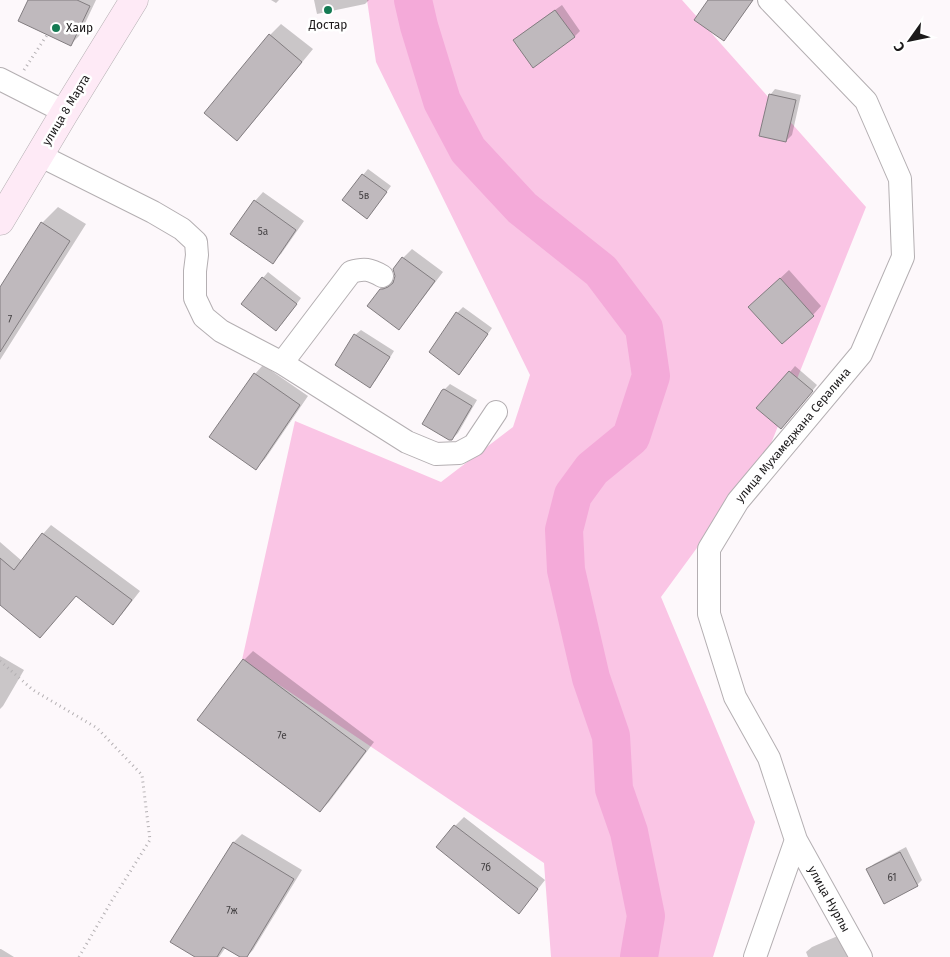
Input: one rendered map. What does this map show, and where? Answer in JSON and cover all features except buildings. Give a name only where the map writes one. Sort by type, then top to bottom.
[{"type":"street","name":"улица 8 Марта","points":[[0,221],[134,0]]},
{"type":"street","name":"улица Мухамеджана Сералина","points":[[768,0],[866,101],[900,179],[903,257],[861,354],[738,501],[709,549],[709,614],[735,697],[769,758],[796,840]]},
{"type":"street","points":[[7,82],[65,112]]},
{"type":"street","points":[[39,155],[182,229],[196,242],[195,298],[204,317],[221,332],[282,363],[406,442],[436,454],[459,453],[474,445],[496,412]]},
{"type":"street","points":[[282,363],[351,272],[362,268],[382,276]]},
{"type":"street","points":[[754,957],[796,840]]},
{"type":"street","name":"улица Нурлы","points":[[796,840],[861,957]]},
{"type":"path","points":[[7,82],[47,35]]},
{"type":"path","points":[[0,661],[33,690],[97,728],[142,775],[150,840],[78,957]]},
{"type":"shaded area","points":[[367,0],[682,0],[866,207],[768,451],[661,597],[755,822],[713,957],[551,957],[544,863],[242,660],[295,421],[441,482],[513,427],[530,375],[376,62]]},
{"type":"waterway","points":[[413,0],[442,101],[468,150],[522,208],[601,271],[644,328],[651,376],[631,437],[592,469],[573,495],[564,530],[566,570],[591,678],[611,736],[614,789],[629,832],[646,916],[639,957]]},
{"type":"place","name":"Достар","points":[[328,10]]},
{"type":"place","name":"Хаир","points":[[56,28]]}]
